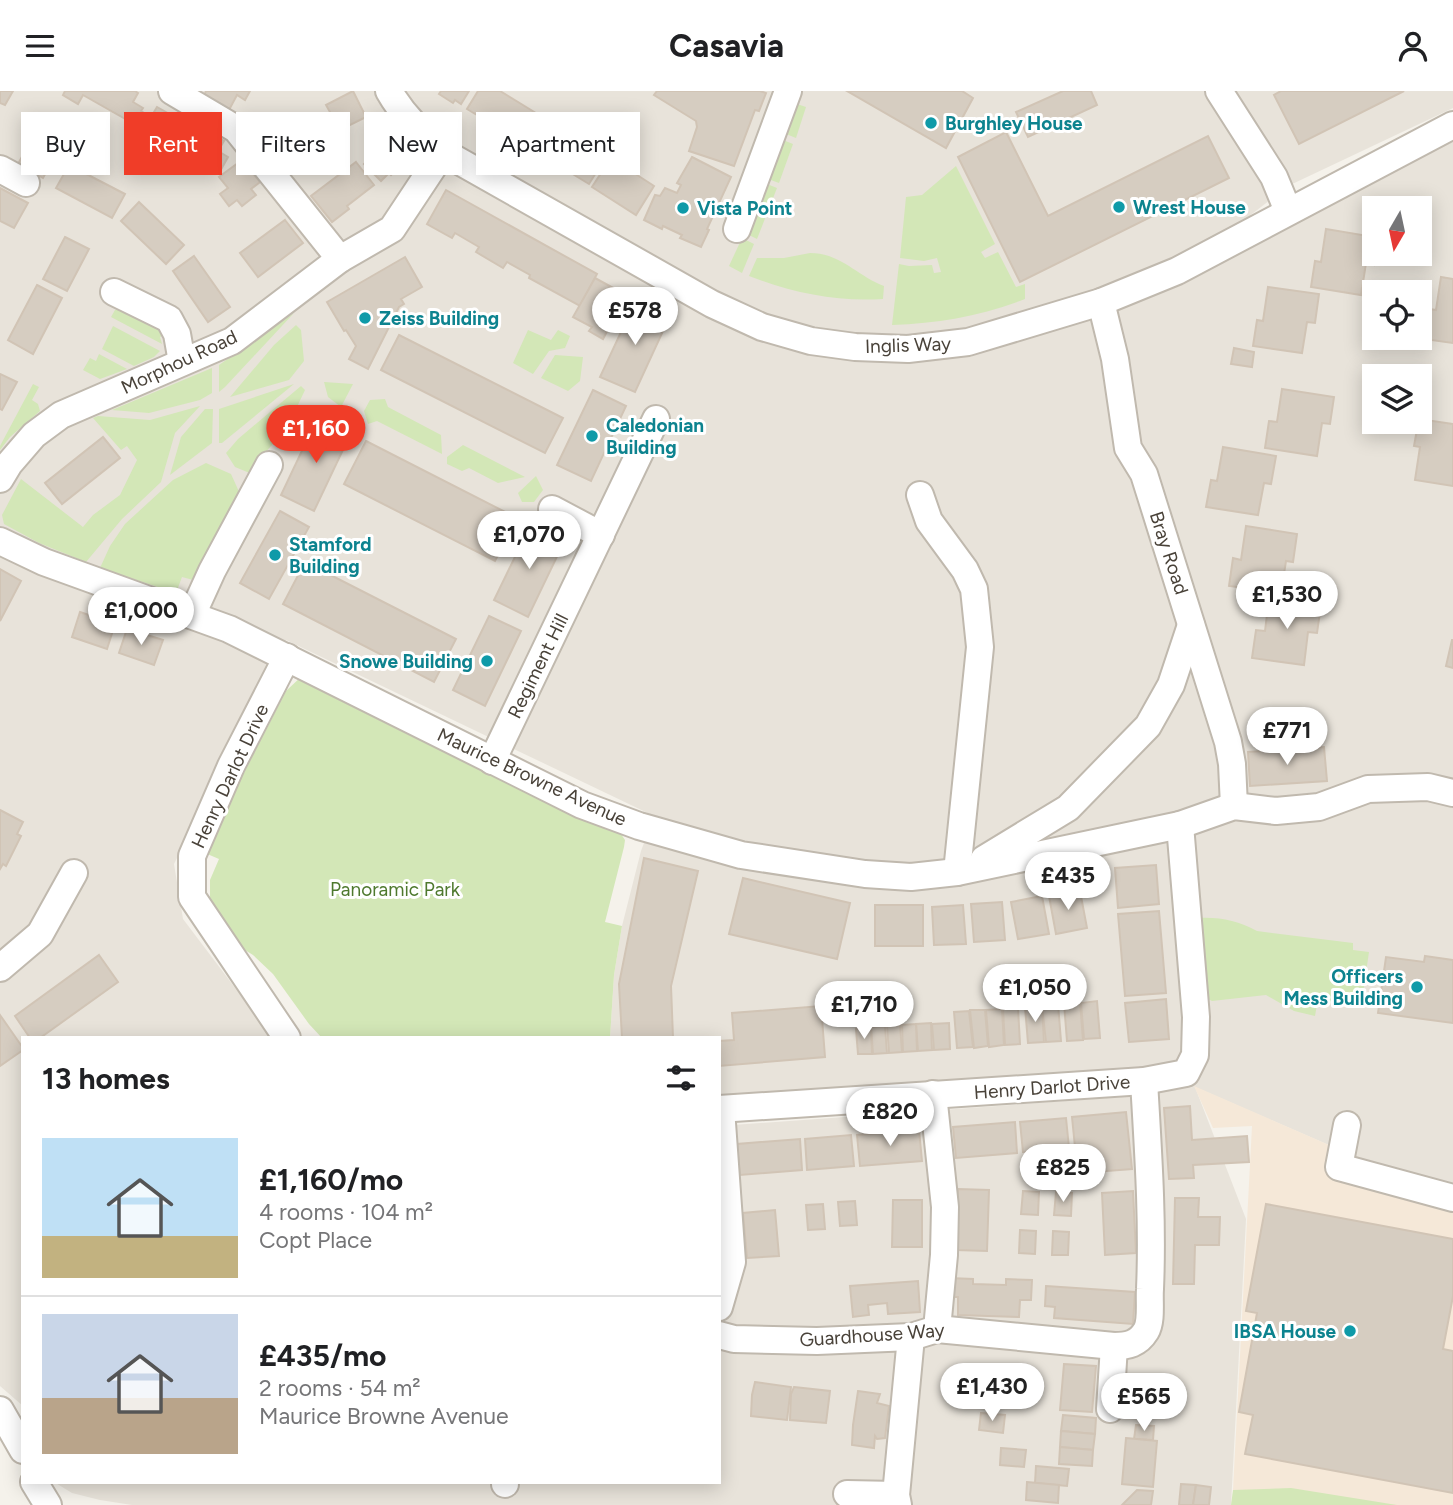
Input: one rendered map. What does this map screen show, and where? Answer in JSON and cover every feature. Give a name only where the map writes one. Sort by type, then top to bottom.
[{"type":"street","points":[[172,91],[236,129],[340,260]]},
{"type":"street","name":"Inglis Way","points":[[389,91],[402,112]]},
{"type":"street","points":[[737,229],[788,91]]},
{"type":"street","points":[[1219,91],[1274,177],[1288,211]]},
{"type":"street","name":"Inglis Way","points":[[462,163],[712,304],[762,327],[811,341],[855,347],[908,349],[968,342],[1101,302],[1177,271],[1288,211],[1451,131]]},
{"type":"street","points":[[0,169],[26,183]]},
{"type":"street","name":"Morphou Road","points":[[0,479],[34,435],[61,415],[232,341],[340,260],[392,229],[428,175]]},
{"type":"street","points":[[114,292],[169,319],[177,334],[182,362]]},
{"type":"street","name":"Bray Road","points":[[1101,302],[1115,359],[1128,448],[1144,474],[1228,742],[1234,806]]},
{"type":"street","name":"Regiment Hill","points":[[492,761],[656,419]]},
{"type":"street","points":[[192,615],[212,571],[269,464]]},
{"type":"street","points":[[920,495],[929,521],[965,570],[974,589],[980,647],[957,872]]},
{"type":"street","points":[[552,509],[601,535]]},
{"type":"street","name":"Maurice Browne Avenue","points":[[0,541],[56,566],[229,629],[582,805],[618,819],[741,855],[865,874],[911,877],[957,872]]},
{"type":"street","points":[[957,872],[994,854],[1068,808],[1148,726],[1171,685],[1191,625]]},
{"type":"street","name":"Henry Darlot Drive","points":[[286,1036],[192,897],[192,856],[231,766],[287,657]]},
{"type":"street","points":[[957,872],[1181,825],[1234,806],[1276,811],[1318,807],[1368,789],[1428,787],[1453,793]]},
{"type":"street","name":"Henry Darlot Drive","points":[[721,1109],[1144,1081],[1186,1073],[1195,1055],[1196,1017],[1181,825]]},
{"type":"street","points":[[0,968],[40,934],[74,873]]},
{"type":"street","name":"Guardhouse Way","points":[[721,1336],[734,1339],[817,1341],[911,1337],[937,1329],[1114,1346],[1127,1346],[1139,1340],[1148,1328],[1152,1204],[1144,1081]]},
{"type":"street","points":[[933,1094],[945,1207],[944,1255],[937,1329]]},
{"type":"street","points":[[721,1122],[732,1262],[721,1300]]},
{"type":"street","points":[[1347,1125],[1339,1167],[1453,1198]]},
{"type":"street","points":[[847,1494],[897,1500],[911,1337]]},
{"type":"street","points":[[1110,1409],[1114,1346]]},
{"type":"street","points":[[9,1408],[21,1444]]},
{"type":"street","points":[[35,1484],[48,1505]]},
{"type":"shaded area","points":[[0,91],[1453,91],[1453,108],[1288,186],[1182,268],[1288,211],[1453,142],[1453,1199],[1195,1087],[1246,1219],[1231,1505],[132,1505],[72,1493],[57,1484],[721,1484],[721,1126],[1135,1096],[1192,1086],[1143,1073],[721,1100],[721,1036],[610,1036],[614,975],[622,926],[641,851],[654,816],[286,640],[174,864],[183,919],[271,1036],[21,1036],[21,1404],[0,1386]]},
{"type":"shaded area","name":"IBSA House","points":[[1194,1086],[1453,1199],[1453,1505],[1339,1505],[1233,1490],[1252,1126],[1213,1128]]},
{"type":"green space","points":[[797,104],[806,107],[796,138],[786,134]]},
{"type":"green space","points":[[783,140],[793,144],[779,183],[768,179]]},
{"type":"green space","points":[[956,166],[995,244],[981,252],[985,258],[998,252],[1016,287],[1025,284],[1025,299],[960,318],[892,325],[899,264],[932,265],[934,273],[941,272],[937,258],[924,261],[900,258],[906,197],[922,195]]},
{"type":"green space","points":[[767,184],[777,188],[757,239],[745,233]]},
{"type":"green space","points":[[742,238],[754,244],[742,273],[729,266]]},
{"type":"green space","points":[[810,253],[840,261],[884,286],[883,299],[815,295],[749,276],[757,258],[784,258]]},
{"type":"green space","points":[[121,309],[160,328],[164,335],[160,337],[162,344],[111,317],[115,310]]},
{"type":"green space","points":[[294,313],[225,387],[219,392],[219,365]]},
{"type":"green space","points":[[296,325],[301,330],[304,361],[289,380],[230,397],[274,345]]},
{"type":"green space","points":[[113,326],[160,351],[154,357],[134,366],[102,349]]},
{"type":"green space","points":[[528,330],[551,340],[558,330],[570,336],[565,348],[549,351],[533,374],[513,363]]},
{"type":"green space","points":[[99,354],[127,369],[100,379],[83,370],[90,358],[96,361]]},
{"type":"green space","points":[[555,355],[583,357],[580,381],[568,391],[541,378]]},
{"type":"green space","points":[[212,368],[212,393],[200,400],[149,413],[112,410]]},
{"type":"green space","points":[[324,382],[353,384],[341,407],[328,397]]},
{"type":"green space","points":[[33,384],[39,387],[32,400],[38,404],[40,411],[10,437],[0,450],[0,446]]},
{"type":"green space","points":[[294,384],[222,443],[219,443],[219,409]]},
{"type":"green space","points":[[301,386],[305,390],[287,428],[264,454],[252,474],[235,467],[226,453],[238,439]]},
{"type":"green space","points":[[385,399],[388,407],[441,435],[442,454],[377,421],[368,424],[364,411],[370,400]]},
{"type":"green space","points":[[200,406],[175,433],[161,482],[122,519],[86,562],[39,543],[4,524],[2,515],[21,479],[83,527],[93,515],[120,495],[137,460],[127,446],[121,450],[93,418],[98,416],[150,420]]},
{"type":"green space","points":[[205,409],[213,409],[212,443],[170,475],[181,437]]},
{"type":"green space","points":[[463,445],[525,477],[498,483],[469,468],[462,471],[447,464],[447,457]]},
{"type":"green space","points":[[206,463],[231,474],[241,496],[197,581],[182,577],[176,593],[100,568],[110,546],[125,524],[173,480]]},
{"type":"green space","points":[[536,476],[543,490],[534,502],[522,502],[518,493]]},
{"type":"green space","name":"Panoramic Park","points":[[303,675],[619,831],[625,840],[624,847],[605,922],[622,926],[614,975],[610,1036],[320,1036],[273,974],[240,947],[210,904],[210,880],[219,859],[205,853],[206,846],[286,691]]},
{"type":"green space","points":[[1199,918],[1229,920],[1257,931],[1353,943],[1353,950],[1369,952],[1361,1007],[1318,999],[1315,1016],[1294,1011],[1266,995],[1212,1001],[1206,998]]},
{"type":"green space","points":[[1291,1488],[1397,1505],[1231,1505],[1233,1490]]},
{"type":"building","points":[[0,91],[13,91],[5,105],[0,103]]},
{"type":"building","points":[[65,91],[135,91],[138,93],[133,102],[143,108],[143,112],[124,112],[124,118],[83,95],[78,104],[63,95]]},
{"type":"building","points":[[206,91],[250,91],[245,100],[237,95],[229,110],[204,96]]},
{"type":"building","points":[[353,91],[364,118],[350,125],[350,112],[330,112],[326,105]]},
{"type":"building","points":[[441,91],[469,91],[461,104],[455,100],[453,103],[439,94]]},
{"type":"building","points":[[478,91],[500,91],[534,112],[476,112],[476,114],[467,109]]},
{"type":"building","points":[[657,91],[766,93],[759,111],[755,110],[734,166],[689,151],[697,127],[696,121],[654,95]]},
{"type":"building","name":"Burghley House","points":[[847,91],[962,91],[973,98],[946,148]]},
{"type":"building","points":[[1063,91],[1091,91],[1097,105],[1028,137],[1016,112]]},
{"type":"building","points":[[1281,91],[1404,91],[1299,144],[1274,95]]},
{"type":"building","name":"Wrest House","points":[[1006,132],[1048,216],[1208,136],[1229,178],[1020,282],[958,157]]},
{"type":"building","points":[[222,153],[228,157],[222,168]]},
{"type":"building","name":"Vista Point","points":[[692,157],[731,177],[701,247],[680,238],[682,235],[663,226],[662,229],[644,220],[655,195],[660,196],[665,188],[677,193],[681,185],[677,183]]},
{"type":"building","points":[[356,162],[374,185],[332,222],[311,196],[339,175],[350,175],[350,167]]},
{"type":"building","points":[[236,164],[236,175],[254,175],[260,182],[251,189],[256,195],[242,206],[237,200],[229,206],[220,194],[228,188],[219,177]]},
{"type":"building","points":[[63,175],[88,175],[125,194],[112,218],[56,188]]},
{"type":"building","points":[[375,175],[387,175],[381,181]]},
{"type":"building","points":[[574,175],[595,175],[589,184]]},
{"type":"building","points":[[600,175],[637,175],[654,186],[636,215],[592,187]]},
{"type":"building","points":[[0,188],[28,203],[14,228],[0,221]]},
{"type":"building","points":[[446,190],[597,274],[580,306],[529,278],[530,275],[507,262],[503,268],[476,252],[479,247],[455,233],[452,238],[427,224]]},
{"type":"building","points":[[139,202],[184,245],[166,264],[121,221]]},
{"type":"building","points":[[285,220],[303,243],[258,277],[240,253]]},
{"type":"building","points":[[1326,229],[1362,235],[1362,266],[1366,266],[1361,295],[1311,287],[1315,261],[1321,262]]},
{"type":"building","points":[[65,237],[89,249],[67,291],[43,279]]},
{"type":"building","points":[[194,256],[230,307],[208,322],[173,271]]},
{"type":"building","name":"Zeiss Building","points":[[405,257],[422,287],[401,299],[404,304],[399,307],[368,369],[349,359],[356,346],[327,302]]},
{"type":"building","points":[[1441,277],[1453,279],[1453,343],[1432,340],[1432,309],[1436,310]]},
{"type":"building","points":[[595,278],[626,295],[603,339],[589,331],[592,327],[573,317]]},
{"type":"building","points":[[37,285],[62,298],[33,354],[8,340]]},
{"type":"building","points":[[1268,287],[1319,294],[1315,323],[1307,322],[1302,353],[1253,346],[1257,320],[1263,321]]},
{"type":"building","points":[[635,302],[669,318],[635,392],[600,377]]},
{"type":"building","points":[[399,335],[563,418],[545,453],[381,370]]},
{"type":"building","points":[[1234,348],[1254,352],[1252,367],[1231,364]]},
{"type":"building","points":[[0,374],[17,382],[2,410],[0,409]]},
{"type":"building","points":[[1282,389],[1334,397],[1330,424],[1322,423],[1317,456],[1265,448],[1269,421],[1277,422]]},
{"type":"building","name":"Caledonian Building","points":[[593,390],[626,406],[591,481],[557,465]]},
{"type":"building","points":[[317,419],[350,435],[314,511],[281,495]]},
{"type":"building","points":[[1432,421],[1453,424],[1453,486],[1415,480],[1420,447],[1414,446],[1416,434],[1432,434]]},
{"type":"building","points":[[103,437],[120,458],[62,504],[45,483]]},
{"type":"building","points":[[366,441],[517,518],[495,561],[344,484]]},
{"type":"building","points":[[1223,447],[1276,456],[1271,484],[1264,483],[1258,515],[1206,507],[1211,480],[1217,481]]},
{"type":"building","name":"Stamford Building","points":[[280,511],[309,527],[269,599],[240,583]]},
{"type":"building","points":[[530,526],[564,542],[528,617],[494,600]]},
{"type":"building","points":[[1246,526],[1297,534],[1293,562],[1286,561],[1281,593],[1229,586],[1233,558],[1241,560]]},
{"type":"building","points":[[305,562],[456,639],[434,682],[283,604]]},
{"type":"building","points":[[0,569],[21,581],[0,621]]},
{"type":"building","points":[[1269,598],[1321,605],[1317,633],[1308,632],[1304,665],[1252,658],[1256,630],[1265,631]]},
{"type":"building","points":[[80,612],[115,624],[107,649],[72,637]]},
{"type":"building","name":"Snowe Building","points":[[489,616],[521,631],[485,706],[453,690]]},
{"type":"building","points":[[127,629],[163,640],[154,665],[119,653]]},
{"type":"building","points":[[1453,640],[1453,668],[1446,666]]},
{"type":"building","points":[[1324,747],[1327,781],[1250,786],[1248,752]]},
{"type":"building","points":[[0,810],[23,822],[17,834],[21,836],[6,866],[3,864],[0,869]]},
{"type":"building","points":[[644,858],[698,871],[671,986],[673,1036],[622,1036],[619,984]]},
{"type":"building","points":[[1156,865],[1159,904],[1118,908],[1115,868]]},
{"type":"building","points":[[743,878],[850,903],[837,959],[729,934]]},
{"type":"building","points":[[1080,891],[1087,928],[1056,934],[1049,896]]},
{"type":"building","points":[[1042,896],[1049,934],[1018,939],[1011,902]]},
{"type":"building","points":[[1002,902],[1005,940],[974,942],[971,904]]},
{"type":"building","points":[[875,905],[923,905],[923,946],[875,946]]},
{"type":"building","points":[[963,905],[966,944],[934,945],[932,907]]},
{"type":"building","points":[[1159,911],[1166,993],[1125,996],[1118,914]]},
{"type":"building","points":[[99,955],[118,982],[43,1036],[29,1036],[15,1016]]},
{"type":"building","name":"Officers Mess Building","points":[[1425,956],[1453,960],[1453,1023],[1378,1013],[1386,957],[1424,962]]},
{"type":"building","points":[[1166,999],[1169,1039],[1129,1042],[1125,1003]]},
{"type":"building","points":[[1097,1001],[1100,1038],[1084,1039],[1081,1003]]},
{"type":"building","points":[[1080,1002],[1083,1040],[1067,1041],[1064,1003]]},
{"type":"building","points":[[1058,1004],[1061,1041],[1046,1042],[1042,1006]]},
{"type":"building","points":[[821,1006],[825,1057],[721,1066],[721,1041],[734,1040],[732,1013]]},
{"type":"building","points":[[1042,1006],[1044,1042],[1028,1043],[1025,1007]]},
{"type":"building","points":[[1018,1008],[1020,1044],[1005,1045],[1003,1009]]},
{"type":"building","points":[[1002,1009],[1004,1045],[989,1047],[986,1010]]},
{"type":"building","points":[[970,1010],[985,1010],[988,1046],[974,1048]]},
{"type":"building","points":[[969,1011],[973,1047],[957,1048],[954,1012]]},
{"type":"building","points":[[0,1015],[21,1045],[21,1051],[0,1066]]},
{"type":"building","points":[[931,1023],[932,1050],[918,1051],[916,1024]]},
{"type":"building","points":[[949,1023],[950,1049],[934,1050],[932,1024]]},
{"type":"building","points":[[916,1024],[917,1051],[903,1052],[902,1025]]},
{"type":"building","points":[[900,1025],[902,1052],[889,1053],[887,1026]]},
{"type":"building","points":[[885,1026],[887,1053],[873,1054],[871,1027]]},
{"type":"building","points":[[871,1027],[872,1054],[858,1054],[856,1029]]},
{"type":"building","points":[[1190,1106],[1192,1140],[1247,1136],[1249,1162],[1193,1165],[1194,1178],[1169,1179],[1164,1108]]},
{"type":"building","points":[[1126,1112],[1132,1169],[1094,1172],[1092,1156],[1076,1157],[1072,1117]]},
{"type":"building","points":[[1066,1118],[1069,1148],[1023,1152],[1020,1122]]},
{"type":"building","points":[[1015,1122],[1017,1153],[956,1158],[953,1127]]},
{"type":"building","points":[[919,1130],[922,1161],[860,1166],[857,1135]]},
{"type":"building","points":[[851,1135],[854,1166],[807,1170],[805,1139]]},
{"type":"building","points":[[800,1139],[802,1170],[740,1175],[737,1144]]},
{"type":"building","points":[[958,1189],[989,1190],[987,1251],[956,1250]]},
{"type":"building","points":[[1023,1191],[1039,1192],[1038,1215],[1021,1214]]},
{"type":"building","points":[[1133,1191],[1136,1253],[1105,1255],[1102,1193]]},
{"type":"building","points":[[1056,1192],[1072,1193],[1071,1216],[1054,1215]]},
{"type":"building","points":[[1175,1198],[1199,1198],[1198,1217],[1220,1217],[1219,1245],[1195,1245],[1194,1284],[1173,1284]]},
{"type":"building","points":[[893,1200],[922,1200],[922,1247],[892,1247]]},
{"type":"building","points":[[855,1201],[857,1225],[840,1226],[838,1202]]},
{"type":"building","points":[[823,1204],[825,1229],[808,1230],[806,1205]]},
{"type":"building","name":"IBSA House","points":[[1266,1204],[1453,1239],[1453,1296],[1443,1349],[1453,1351],[1453,1493],[1245,1454],[1253,1415],[1239,1412],[1257,1313],[1246,1311]]},
{"type":"building","points":[[775,1210],[779,1256],[747,1258],[743,1213]]},
{"type":"building","points":[[1020,1230],[1036,1231],[1035,1254],[1019,1253]]},
{"type":"building","points":[[1053,1231],[1069,1232],[1068,1255],[1052,1255]]},
{"type":"building","points":[[949,1278],[973,1279],[973,1284],[1006,1285],[1006,1279],[1032,1280],[1031,1300],[1020,1300],[1019,1317],[958,1315],[958,1297],[948,1297]]},
{"type":"building","points":[[918,1281],[920,1312],[888,1314],[887,1303],[868,1305],[869,1315],[853,1317],[850,1286]]},
{"type":"building","points":[[1046,1286],[1135,1292],[1133,1324],[1054,1318],[1055,1307],[1045,1306]]},
{"type":"building","points":[[1064,1364],[1096,1366],[1092,1412],[1060,1410]]},
{"type":"building","points":[[755,1382],[791,1387],[787,1420],[751,1416]]},
{"type":"building","points":[[794,1387],[830,1391],[826,1423],[790,1420],[791,1394]]},
{"type":"building","points":[[858,1391],[880,1394],[877,1403],[889,1406],[885,1438],[877,1439],[875,1436],[874,1448],[852,1445]]},
{"type":"building","points":[[981,1413],[1005,1415],[1003,1433],[979,1430]]},
{"type":"building","points":[[1063,1415],[1096,1418],[1095,1434],[1061,1431]]},
{"type":"building","points":[[1136,1425],[1154,1426],[1153,1440],[1134,1439]]},
{"type":"building","points":[[1061,1431],[1095,1434],[1093,1450],[1060,1447]]},
{"type":"building","points":[[1126,1438],[1157,1441],[1153,1487],[1122,1484]]},
{"type":"building","points":[[1060,1447],[1093,1450],[1092,1466],[1059,1464]]},
{"type":"building","points":[[1001,1448],[1026,1450],[1024,1467],[1000,1465]]},
{"type":"building","points":[[1036,1466],[1069,1469],[1067,1486],[1035,1483]]},
{"type":"building","points":[[1027,1482],[1059,1485],[1058,1503],[1026,1500]]},
{"type":"building","points":[[1181,1484],[1196,1485],[1193,1505],[1179,1505]]},
{"type":"building","points":[[1196,1485],[1211,1487],[1209,1505],[1193,1505]]},
{"type":"building","points":[[1137,1490],[1153,1491],[1151,1505],[1122,1505]]},
{"type":"place","name":"Burghley House","points":[[931,123]]},
{"type":"place","name":"Wrest House","points":[[1119,207]]},
{"type":"place","name":"Vista Point","points":[[683,208]]},
{"type":"place","name":"Zeiss Building","points":[[365,318]]},
{"type":"place","name":"Caledonian Building","points":[[592,436]]},
{"type":"place","name":"Stamford Building","points":[[275,555]]},
{"type":"place","name":"Snowe Building","points":[[487,661]]},
{"type":"place","name":"Officers Mess Building","points":[[1417,987]]},
{"type":"place","name":"IBSA House","points":[[1350,1331]]}]
